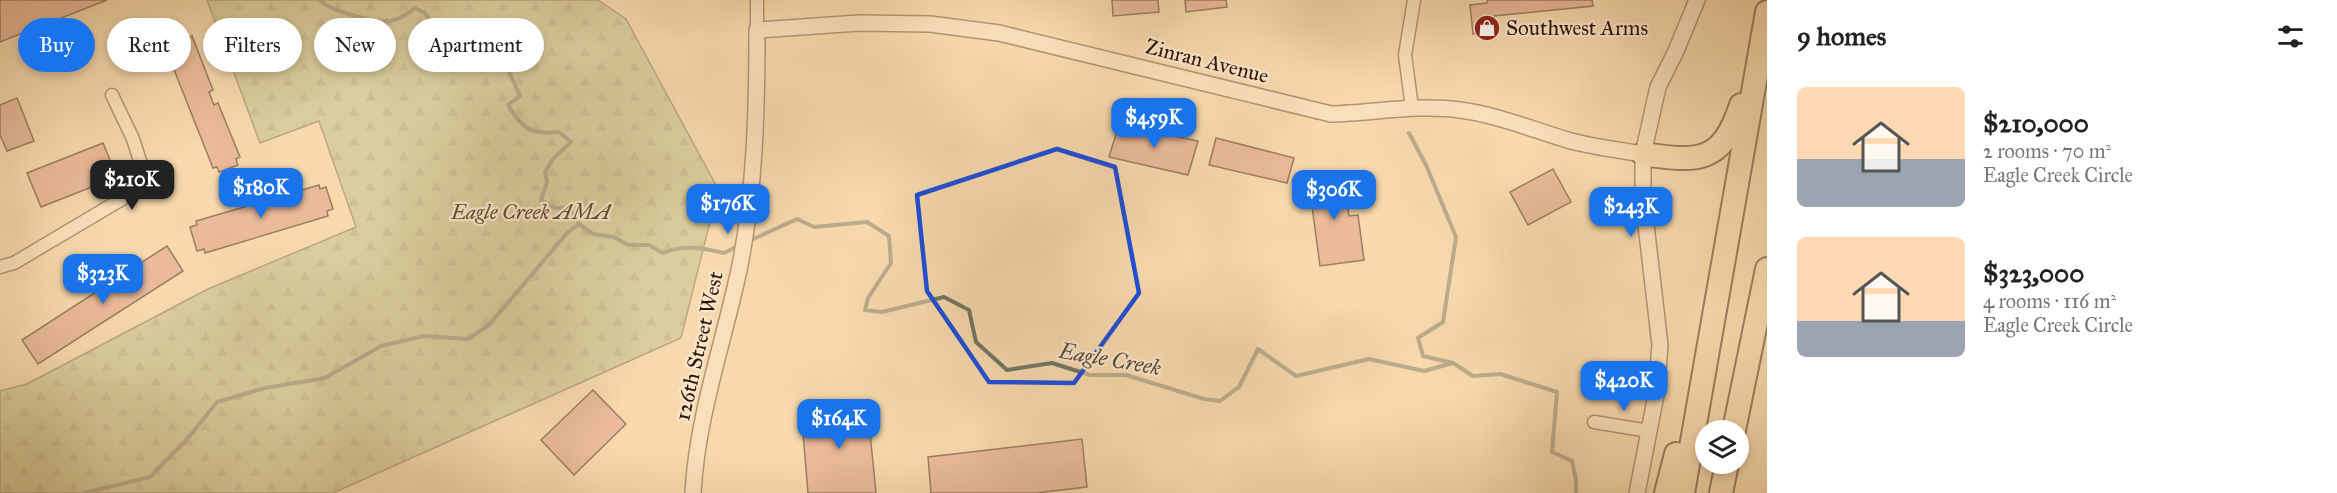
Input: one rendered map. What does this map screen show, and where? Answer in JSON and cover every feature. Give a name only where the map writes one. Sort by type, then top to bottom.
[{"type":"highway","points":[[1683,493],[1767,12]]},
{"type":"highway","points":[[1643,154],[1684,159],[1708,154],[1722,146],[1734,127],[1762,38]]},
{"type":"highway","points":[[1738,420],[1767,269]]},
{"type":"highway","points":[[1666,493],[1718,289]]},
{"type":"highway","points":[[1721,493],[1725,474]]},
{"type":"highway","points":[[1728,493],[1731,474]]},
{"type":"street","points":[[757,0],[757,30]]},
{"type":"street","points":[[1412,108],[1405,55],[1414,0]]},
{"type":"street","points":[[1637,493],[1656,395],[1660,345],[1643,199],[1643,154],[1658,87],[1697,0]]},
{"type":"street","name":"Zinran Avenue","points":[[757,30],[859,23],[930,24],[999,33],[1331,114],[1412,108],[1457,109],[1491,115],[1573,141],[1643,154]]},
{"type":"street","name":"126th Street West","points":[[693,493],[694,463],[710,385],[739,269],[750,207],[756,129],[757,30]]},
{"type":"street","points":[[0,267],[14,263],[149,183],[112,94]]},
{"type":"street","points":[[1594,422],[1649,431]]},
{"type":"highlighted area","points":[[1057,149],[1115,167],[1139,293],[1074,383],[989,382],[927,291],[917,195]]},
{"type":"green space","name":"Eagle Creek AMA","points":[[207,0],[598,0],[626,19],[718,189],[681,338],[333,493],[0,493],[0,391],[27,384],[208,289],[356,227],[319,121],[260,143],[234,72],[302,72],[302,18],[214,18]]},
{"type":"building","points":[[0,0],[107,0],[61,18],[18,18],[18,35],[0,42]]},
{"type":"building","points":[[1112,0],[1158,0],[1159,12],[1113,16]]},
{"type":"building","points":[[1185,0],[1226,0],[1227,7],[1186,12]]},
{"type":"building","points":[[1487,0],[1592,0],[1593,6],[1494,16],[1495,32],[1473,34],[1470,5],[1487,3]]},
{"type":"building","points":[[192,36],[203,64],[203,72],[206,72],[213,90],[209,92],[214,105],[218,103],[240,157],[236,159],[238,165],[219,172],[217,167],[213,168],[175,72],[191,72]]},
{"type":"building","points":[[17,98],[34,141],[7,151],[0,135],[0,105]]},
{"type":"building","points":[[1119,124],[1198,141],[1188,175],[1109,157]]},
{"type":"building","points":[[1216,138],[1294,158],[1287,183],[1209,165]]},
{"type":"building","points":[[103,143],[117,177],[41,207],[27,173]]},
{"type":"building","points":[[1553,169],[1571,202],[1528,225],[1510,192]]},
{"type":"building","points":[[1343,173],[1349,216],[1358,215],[1364,260],[1320,266],[1308,177]]},
{"type":"building","points":[[319,185],[320,189],[326,187],[333,209],[327,211],[328,216],[205,253],[204,249],[197,251],[190,227],[197,225],[196,221]]},
{"type":"building","points":[[167,246],[183,271],[38,364],[22,340]]},
{"type":"building","points":[[593,390],[626,424],[574,475],[541,440]]},
{"type":"building","points":[[867,402],[876,493],[808,493],[801,410]]},
{"type":"building","points":[[1082,439],[1087,487],[1036,493],[931,493],[928,457]]},
{"type":"waterway","name":"Eagle Creek","points":[[320,0],[342,12],[383,21],[397,19],[415,8],[425,13],[435,28],[430,37],[441,61],[456,69],[465,65],[474,70],[494,56],[506,65],[520,96],[508,105],[518,120],[535,131],[559,132],[571,142],[553,159],[545,172],[547,182],[541,200],[555,208],[570,208],[579,224],[593,234],[614,237],[628,245],[649,245],[663,253],[678,248],[700,248],[724,253],[740,245]]},
{"type":"waterway","points":[[1409,133],[1426,165],[1456,237],[1443,322],[1418,338],[1423,356],[1453,363],[1473,376],[1500,374],[1557,392],[1552,452],[1572,461],[1576,493]]},
{"type":"waterway","name":"Eagle Creek","points":[[749,241],[797,219],[814,227],[867,222],[889,236],[891,263],[868,298],[865,310],[882,312],[944,297],[969,310],[976,342],[1007,370],[1052,363],[1090,375],[1126,375],[1204,399],[1220,401],[1239,387],[1258,349],[1296,376],[1369,359],[1424,371],[1453,363]]},
{"type":"waterway","points":[[84,493],[150,477],[189,437],[217,402],[265,388],[325,378],[381,346],[424,336],[468,339],[489,325],[567,233],[579,224]]},
{"type":"place","name":"Southwest Arms","points":[[1487,28]]}]
